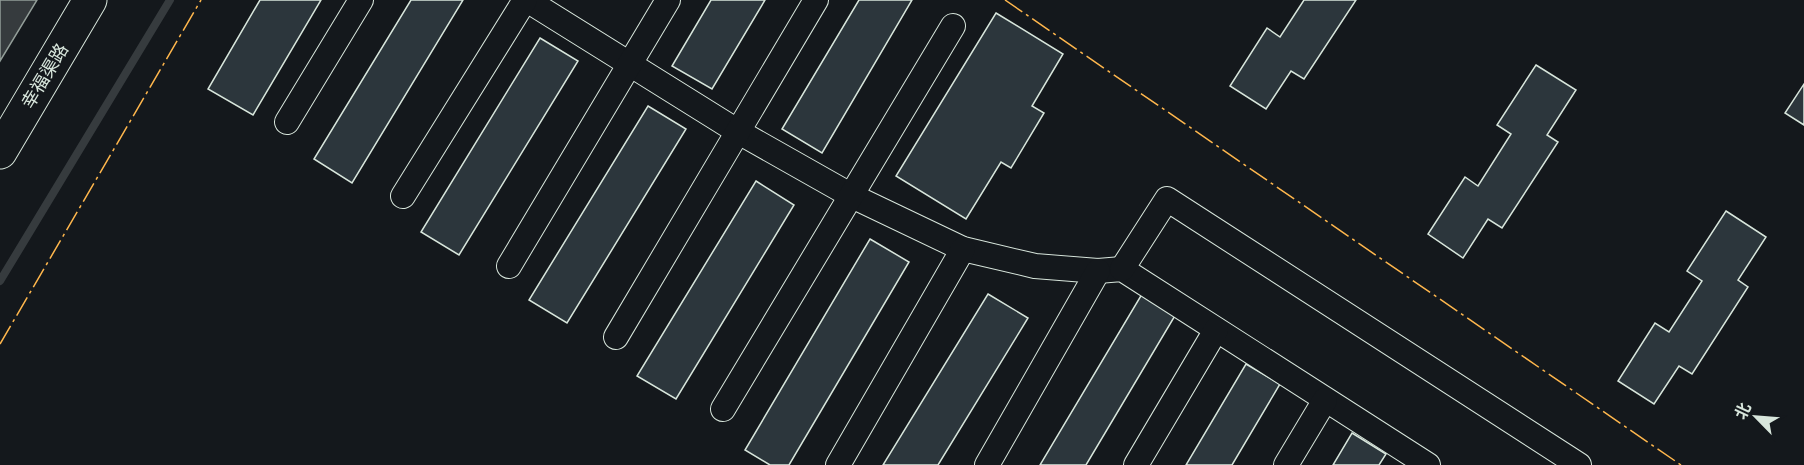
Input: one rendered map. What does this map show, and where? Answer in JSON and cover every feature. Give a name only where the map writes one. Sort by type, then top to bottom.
[{"type":"street","name":"幸福渠路","points":[[0,152],[90,0]]},
{"type":"street","points":[[287,122],[361,0]]},
{"type":"street","points":[[403,196],[526,0],[737,131],[852,195],[963,249],[1035,266],[1110,270],[1216,330],[1428,465]]},
{"type":"street","points":[[509,266],[668,0]]},
{"type":"street","points":[[616,337],[816,0]]},
{"type":"street","points":[[723,410],[953,26]]},
{"type":"street","points":[[987,465],[1110,270],[1167,199],[1579,465]]},
{"type":"street","points":[[838,465],[963,249]]},
{"type":"street","points":[[1136,465],[1216,330]]},
{"type":"street","points":[[1286,465],[1325,400]]},
{"type":"shaded area","points":[[0,0],[37,0],[0,61]]},
{"type":"building","points":[[260,0],[321,0],[253,115],[208,89]]},
{"type":"building","points":[[411,0],[463,0],[352,183],[314,159]]},
{"type":"building","points":[[711,0],[765,0],[712,89],[672,66]]},
{"type":"building","points":[[859,0],[912,0],[822,153],[782,129]]},
{"type":"building","points":[[1304,0],[1356,0],[1304,79],[1291,71],[1266,109],[1230,86],[1267,28],[1280,37]]},
{"type":"building","points":[[996,13],[1063,54],[1032,106],[1044,113],[1011,168],[1001,162],[966,219],[896,176]]},
{"type":"building","points":[[540,38],[578,61],[459,255],[421,232]]},
{"type":"building","points":[[1536,65],[1576,90],[1547,135],[1558,142],[1502,228],[1488,219],[1463,258],[1428,234],[1465,177],[1478,186],[1511,134],[1497,125]]},
{"type":"building","points":[[1804,84],[1804,125],[1785,113]]},
{"type":"building","points":[[648,106],[686,129],[567,323],[529,300]]},
{"type":"building","points":[[756,181],[794,205],[676,399],[637,376]]},
{"type":"building","points":[[1726,211],[1766,237],[1738,280],[1748,287],[1692,374],[1679,366],[1654,404],[1618,381],[1655,323],[1669,332],[1702,281],[1687,271]]},
{"type":"building","points":[[870,239],[909,262],[789,465],[770,465],[745,450]]},
{"type":"building","points":[[988,294],[1028,318],[938,465],[883,465]]},
{"type":"building","points":[[1142,294],[1176,314],[1086,465],[1040,465]]},
{"type":"building","points":[[1246,364],[1280,384],[1232,465],[1186,465]]},
{"type":"building","points":[[1352,433],[1386,454],[1379,465],[1333,465]]},
{"type":"waterway","points":[[0,281],[170,0]]},
{"type":"power","points":[[0,344],[201,0]]},
{"type":"power","points":[[1005,0],[1681,465]]}]
